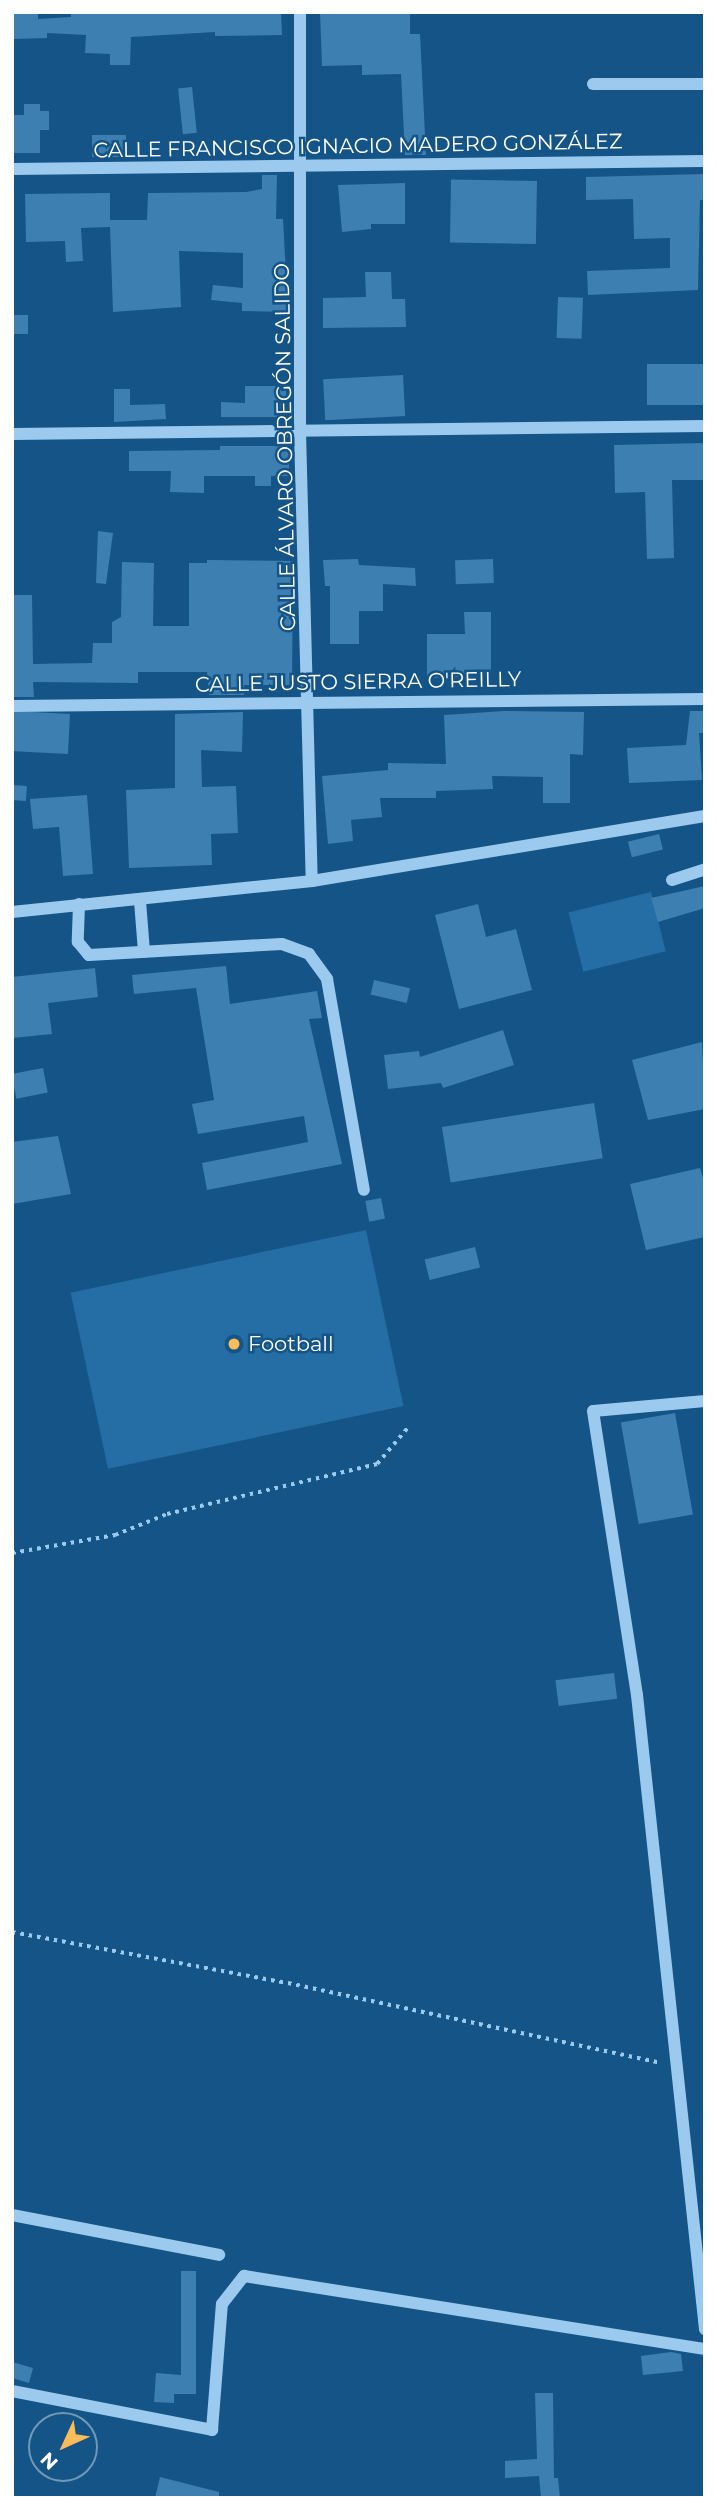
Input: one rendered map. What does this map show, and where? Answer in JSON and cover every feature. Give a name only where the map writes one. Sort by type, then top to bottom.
[{"type":"street","name":"CALLE ÁLVARO OBREGÓN SALIDO","points":[[300,12],[300,432],[312,881]]},
{"type":"street","points":[[593,84],[705,84]]},
{"type":"street","name":"CALLE FRANCISCO IGNACIO MADERO GONZÁLEZ","points":[[12,169],[705,160]]},
{"type":"street","points":[[12,434],[705,426]]},
{"type":"street","name":"CALLE JUSTO SIERRA O'REILLY","points":[[12,706],[705,699]]},
{"type":"street","points":[[12,912],[79,904],[140,901],[312,881],[705,816]]},
{"type":"street","points":[[672,880],[705,869]]},
{"type":"street","points":[[140,901],[144,952]]},
{"type":"street","points":[[79,904],[78,942],[89,955],[282,944],[309,954],[327,978],[364,1190]]},
{"type":"street","points":[[705,1401],[593,1411],[637,1695],[674,2065],[705,2329]]},
{"type":"street","points":[[12,2215],[219,2255]]},
{"type":"street","points":[[12,2391],[212,2430],[222,2304],[244,2276],[705,2348]]},
{"type":"path","points":[[12,1553],[115,1535],[167,1514],[377,1464],[410,1425]]},
{"type":"path","points":[[12,1932],[288,1983],[674,2065]]},
{"type":"shaded area","points":[[651,892],[666,951],[583,972],[569,913]]},
{"type":"shaded area","name":"Football","points":[[366,1230],[403,1406],[108,1469],[71,1293]]},
{"type":"building","points":[[12,12],[38,12],[38,19],[71,17],[71,12],[281,12],[282,35],[215,36],[215,32],[131,37],[130,65],[110,65],[110,54],[85,53],[86,35],[47,33],[47,38],[12,39]]},
{"type":"building","points":[[320,12],[410,12],[410,34],[420,34],[426,155],[405,155],[401,74],[362,75],[362,65],[322,66]]},
{"type":"building","points":[[192,87],[197,133],[183,134],[178,88]]},
{"type":"building","points":[[24,104],[40,104],[40,111],[49,111],[49,130],[40,130],[40,153],[12,153],[12,115],[24,115]]},
{"type":"building","points":[[92,135],[126,135],[126,157],[92,157]]},
{"type":"building","points":[[705,174],[705,200],[700,200],[698,290],[588,295],[587,271],[670,268],[670,238],[634,239],[633,199],[586,200],[586,177]]},
{"type":"building","points":[[262,175],[277,175],[276,219],[283,219],[288,312],[242,311],[242,303],[211,300],[213,285],[243,288],[243,253],[179,251],[181,307],[113,312],[110,227],[81,228],[83,261],[66,262],[65,241],[26,242],[25,194],[110,193],[110,220],[147,220],[148,193],[246,192],[262,189]]},
{"type":"building","points":[[451,179],[537,181],[536,244],[450,242]]},
{"type":"building","points":[[405,183],[405,224],[371,224],[371,229],[342,232],[338,185]]},
{"type":"building","points":[[365,272],[391,272],[392,299],[405,299],[406,327],[323,328],[323,298],[366,297]]},
{"type":"building","points":[[558,297],[583,298],[582,339],[557,338]]},
{"type":"building","points":[[12,315],[28,315],[28,334],[12,334]]},
{"type":"building","points":[[647,364],[705,364],[705,405],[647,405]]},
{"type":"building","points":[[403,375],[405,416],[325,420],[323,379]]},
{"type":"building","points":[[245,386],[286,386],[286,417],[221,417],[221,402],[245,403]]},
{"type":"building","points":[[114,389],[130,389],[130,405],[165,404],[166,419],[114,422]]},
{"type":"building","points":[[705,443],[705,480],[672,480],[674,558],[647,559],[645,492],[615,493],[614,445]]},
{"type":"building","points":[[220,446],[289,446],[289,476],[271,476],[271,486],[255,486],[255,476],[204,476],[204,493],[170,492],[171,471],[129,471],[129,451],[220,450]]},
{"type":"building","points":[[98,531],[113,533],[106,584],[96,583]]},
{"type":"building","points":[[358,559],[359,565],[415,568],[416,586],[383,584],[383,611],[359,611],[359,644],[330,644],[330,586],[325,586],[323,560]]},
{"type":"building","points":[[493,559],[494,583],[456,584],[455,560]]},
{"type":"building","points":[[207,560],[293,561],[292,685],[244,685],[244,695],[209,695],[207,672],[138,672],[138,683],[33,682],[34,697],[12,697],[13,595],[32,595],[33,664],[92,663],[93,643],[112,643],[112,622],[121,617],[122,562],[154,563],[153,626],[189,626],[189,563],[207,563]]},
{"type":"building","points":[[464,612],[491,612],[491,676],[427,678],[427,634],[465,634]]},
{"type":"building","points":[[12,711],[70,714],[68,754],[12,751]]},
{"type":"building","points":[[504,711],[584,712],[583,755],[570,754],[570,803],[543,803],[543,777],[492,776],[493,789],[436,791],[436,798],[380,798],[382,817],[351,820],[353,841],[328,844],[322,776],[388,770],[388,763],[446,764],[444,715]]},
{"type":"building","points":[[690,711],[705,711],[705,733],[699,733],[702,780],[629,783],[627,748],[686,745]]},
{"type":"building","points":[[243,712],[242,752],[201,750],[202,787],[236,786],[238,833],[211,834],[212,865],[129,868],[126,790],[175,788],[175,714]]},
{"type":"building","points":[[12,785],[27,786],[26,801],[12,800]]},
{"type":"building","points":[[87,795],[93,874],[63,876],[59,827],[33,829],[30,799]]},
{"type":"building","points":[[659,834],[663,850],[632,857],[628,842]]},
{"type":"building","points":[[705,886],[705,908],[658,922],[651,898]]},
{"type":"building","points":[[478,904],[486,937],[516,929],[532,990],[459,1009],[435,915]]},
{"type":"building","points":[[226,966],[230,1004],[317,991],[322,1018],[309,1019],[342,1164],[207,1190],[202,1163],[308,1142],[304,1116],[198,1134],[192,1104],[214,1100],[196,988],[134,994],[132,975]]},
{"type":"building","points":[[95,968],[98,997],[48,1003],[52,1034],[12,1038],[12,977]]},
{"type":"building","points":[[374,980],[410,988],[407,1003],[371,995]]},
{"type":"building","points":[[503,1030],[514,1065],[443,1088],[441,1083],[388,1089],[384,1055],[419,1051],[420,1057]]},
{"type":"building","points":[[702,1042],[705,1109],[648,1120],[632,1060]]},
{"type":"building","points":[[43,1068],[48,1093],[16,1099],[12,1074]]},
{"type":"building","points":[[594,1103],[603,1158],[451,1182],[442,1127]]},
{"type":"building","points":[[58,1136],[71,1194],[12,1204],[12,1142]]},
{"type":"building","points":[[700,1168],[705,1185],[705,1237],[646,1250],[630,1184]]},
{"type":"building","points":[[381,1198],[385,1219],[369,1222],[365,1201]]},
{"type":"building","points":[[475,1247],[480,1267],[430,1280],[425,1260]]},
{"type":"building","points":[[675,1413],[693,1514],[639,1524],[621,1423]]},
{"type":"building","points":[[614,1673],[617,1699],[559,1706],[555,1680]]},
{"type":"building","points":[[181,2271],[196,2271],[196,2394],[174,2394],[174,2403],[154,2402],[156,2373],[181,2375]]},
{"type":"building","points":[[671,2352],[681,2354],[683,2371],[643,2375],[641,2356]]},
{"type":"building","points":[[12,2362],[33,2368],[29,2383],[12,2378]]},
{"type":"building","points":[[535,2393],[553,2393],[554,2478],[558,2478],[560,2498],[541,2498],[539,2476],[505,2478],[505,2461],[537,2459]]},
{"type":"building","points":[[160,2477],[219,2492],[219,2498],[155,2498]]},
{"type":"place","name":"Football","points":[[234,1344]]}]
